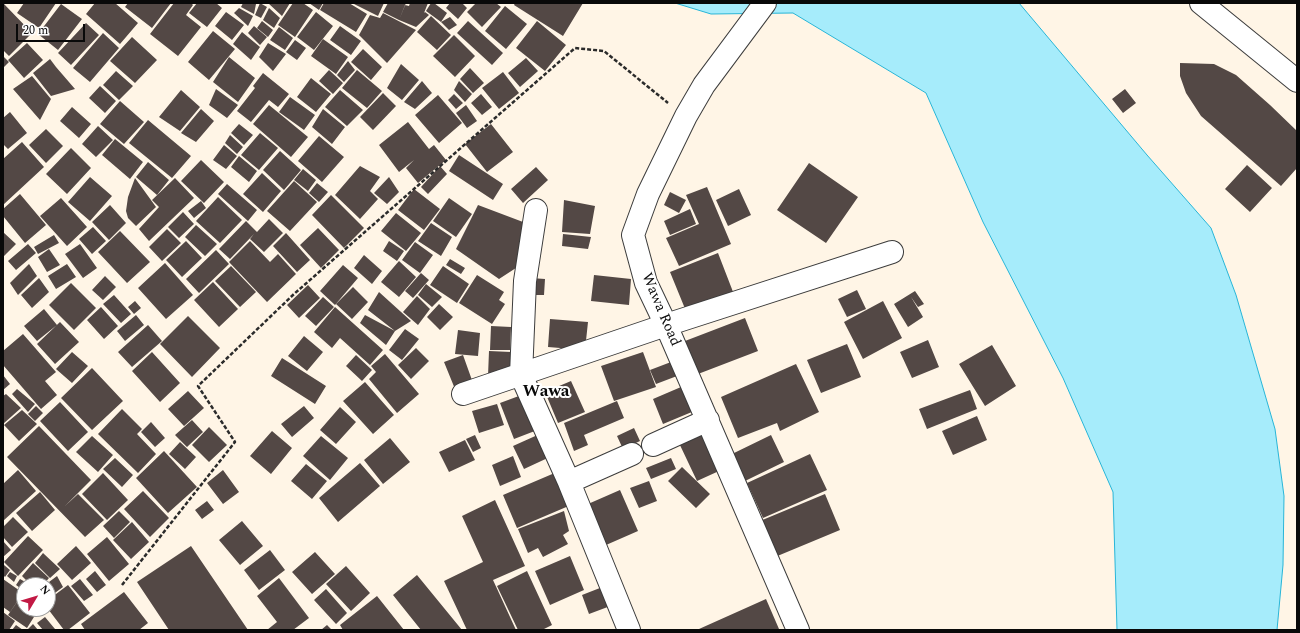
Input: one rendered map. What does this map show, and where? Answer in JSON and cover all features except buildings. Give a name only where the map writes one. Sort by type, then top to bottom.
[{"type":"street","name":"Wawa Road","points":[[766,3],[704,85],[686,116],[648,194],[633,235],[646,283],[708,420],[798,630]]},
{"type":"street","points":[[1201,3],[1297,81]]},
{"type":"street","points":[[536,210],[525,281],[521,375],[569,482],[629,630]]},
{"type":"street","points":[[463,394],[666,325],[892,252]]},
{"type":"street","points":[[653,445],[708,420]]},
{"type":"street","points":[[569,482],[632,454]]},
{"type":"path","points":[[122,585],[235,442],[198,386],[294,294],[575,48],[604,52],[686,116]]},
{"type":"water","points":[[675,3],[1019,3],[1147,155],[1211,228],[1236,295],[1275,429],[1284,496],[1283,565],[1277,630],[1117,630],[1113,492],[1063,378],[983,222],[926,93],[793,13],[711,14]]},
{"type":"district","name":"Wawa","points":[[546,393]]}]
